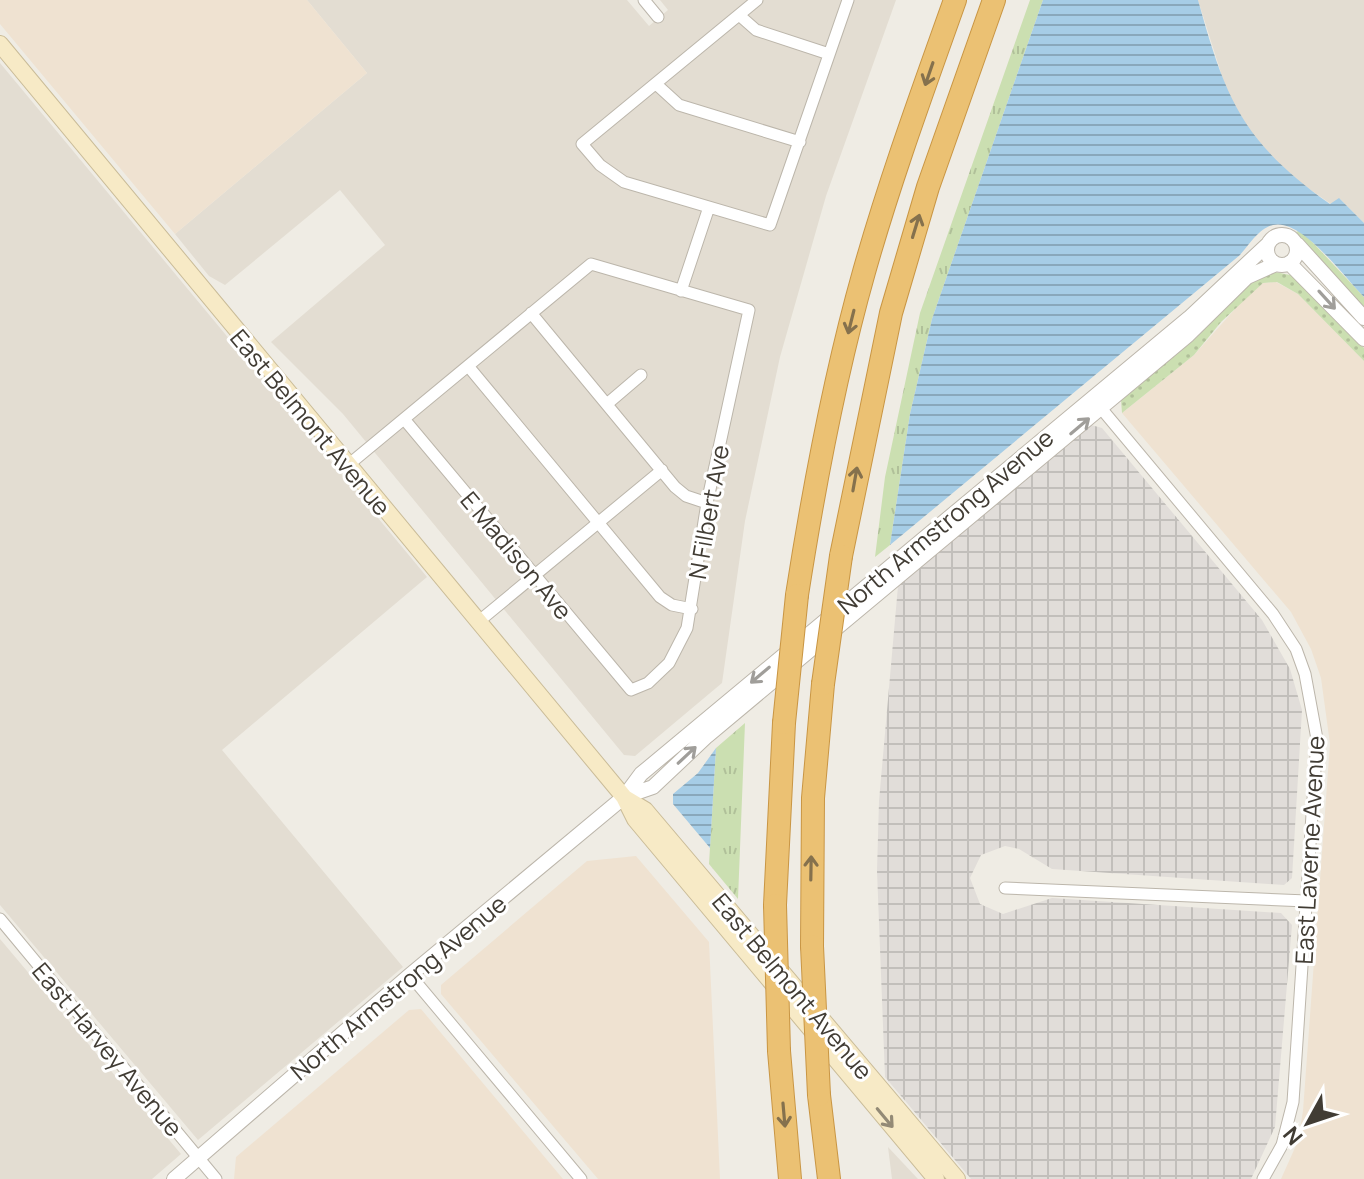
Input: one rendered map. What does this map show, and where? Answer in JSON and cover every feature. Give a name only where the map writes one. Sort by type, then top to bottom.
[{"type":"highway","points":[[790,1179],[779,1051],[775,905],[784,723],[797,595],[828,418],[861,284],[955,0]]},
{"type":"highway","points":[[829,1179],[819,1095],[812,946],[813,798],[823,684],[841,556],[891,313],[928,187],[994,0]]},
{"type":"main road","name":"East Belmont Avenue","points":[[0,44],[624,797],[635,819],[936,1179]]},
{"type":"main road","name":"East Belmont Avenue","points":[[624,797],[645,810],[957,1179]]},
{"type":"street","points":[[644,0],[658,17]]},
{"type":"street","points":[[757,0],[582,144],[600,165],[624,182],[708,210],[770,225],[848,0]]},
{"type":"street","points":[[739,15],[756,30],[829,54]]},
{"type":"street","points":[[656,84],[679,105],[800,142]]},
{"type":"street","points":[[347,466],[591,264],[681,291],[708,210]]},
{"type":"street","points":[[1364,318],[1297,244],[1284,234],[1275,236],[1268,244],[1269,258],[1283,263],[1364,339]]},
{"type":"street","name":"North Armstrong Avenue","points":[[174,1179],[410,975],[624,797],[653,787],[707,736],[1097,403],[1268,244]]},
{"type":"street","points":[[1283,263],[1296,257],[1297,244]]},
{"type":"street","name":"North Armstrong Avenue","points":[[1097,403],[1188,335],[1247,277],[1283,263]]},
{"type":"street","name":"N Filbert Ave","points":[[631,690],[648,683],[669,663],[687,628],[707,503],[749,310],[681,291]]},
{"type":"street","points":[[531,313],[686,496],[707,503]]},
{"type":"street","points":[[468,366],[660,597],[692,609]]},
{"type":"street","points":[[607,404],[641,375]]},
{"type":"street","name":"East Laverne Avenue","points":[[1097,403],[1273,614],[1296,649],[1310,691],[1317,739],[1293,1102],[1282,1145],[1263,1179]]},
{"type":"street","name":"E Madison Ave","points":[[404,419],[631,690]]},
{"type":"street","points":[[478,622],[662,470]]},
{"type":"street","points":[[1005,888],[1307,901]]},
{"type":"street","name":"East Harvey Avenue","points":[[0,919],[216,1179]]},
{"type":"street","points":[[410,975],[581,1179]]},
{"type":"shaded area","points":[[0,0],[307,0],[367,73],[175,234],[0,24]]},
{"type":"shaded area","points":[[307,0],[627,0],[649,26],[668,10],[660,0],[896,0],[826,196],[780,357],[745,521],[722,683],[635,756],[624,755],[343,414],[271,342],[385,245],[340,190],[225,285],[209,276],[175,234],[367,73]]},
{"type":"shaded area","points":[[1198,0],[1364,0],[1364,223],[1340,199],[1331,204],[1286,173],[1252,136],[1227,92]]},
{"type":"shaded area","points":[[0,63],[427,577],[222,750],[403,967],[198,1140],[0,905]]},
{"type":"shaded area","points":[[1276,282],[1298,294],[1364,361],[1364,1179],[1281,1179],[1298,1141],[1303,1111],[1330,744],[1321,678],[1311,649],[1291,612],[1122,413],[1194,355],[1244,299],[1263,283]]},
{"type":"shaded area","points":[[1091,425],[1102,428],[1262,620],[1290,669],[1302,710],[1292,878],[1284,885],[1052,869],[1019,849],[1005,846],[981,855],[970,878],[980,904],[1003,914],[1052,898],[1281,913],[1292,925],[1275,1127],[1251,1179],[971,1179],[885,1077],[877,871],[879,801],[898,586]]},
{"type":"shaded area","points":[[636,856],[709,942],[720,1179],[598,1179],[441,994],[441,985],[587,861]]},
{"type":"shaded area","points":[[0,939],[181,1154],[152,1179],[0,1179]]},
{"type":"shaded area","points":[[421,1009],[563,1179],[234,1179],[236,1157],[409,1010]]},
{"type":"shaded area","points":[[888,1147],[918,1179],[892,1179]]},
{"type":"green space","points":[[1030,0],[1043,0],[932,319],[910,414],[890,545],[875,557],[885,477],[920,313]]},
{"type":"green space","points":[[1301,230],[1364,297],[1364,310],[1296,232]]},
{"type":"green space","points":[[1275,272],[1295,276],[1364,348],[1364,361],[1298,294],[1277,282],[1263,283],[1221,322],[1194,355],[1122,413],[1121,400],[1195,339],[1257,277]]},
{"type":"green space","points":[[745,723],[738,899],[709,864],[716,748]]},
{"type":"water","points":[[1043,0],[1198,0],[1229,93],[1257,139],[1300,182],[1330,204],[1339,198],[1364,223],[1364,297],[1322,251],[1297,230],[1284,225],[1268,227],[1240,255],[890,545],[910,414],[932,319]]},
{"type":"water","points":[[716,748],[710,848],[673,804],[673,794],[698,773]]}]
